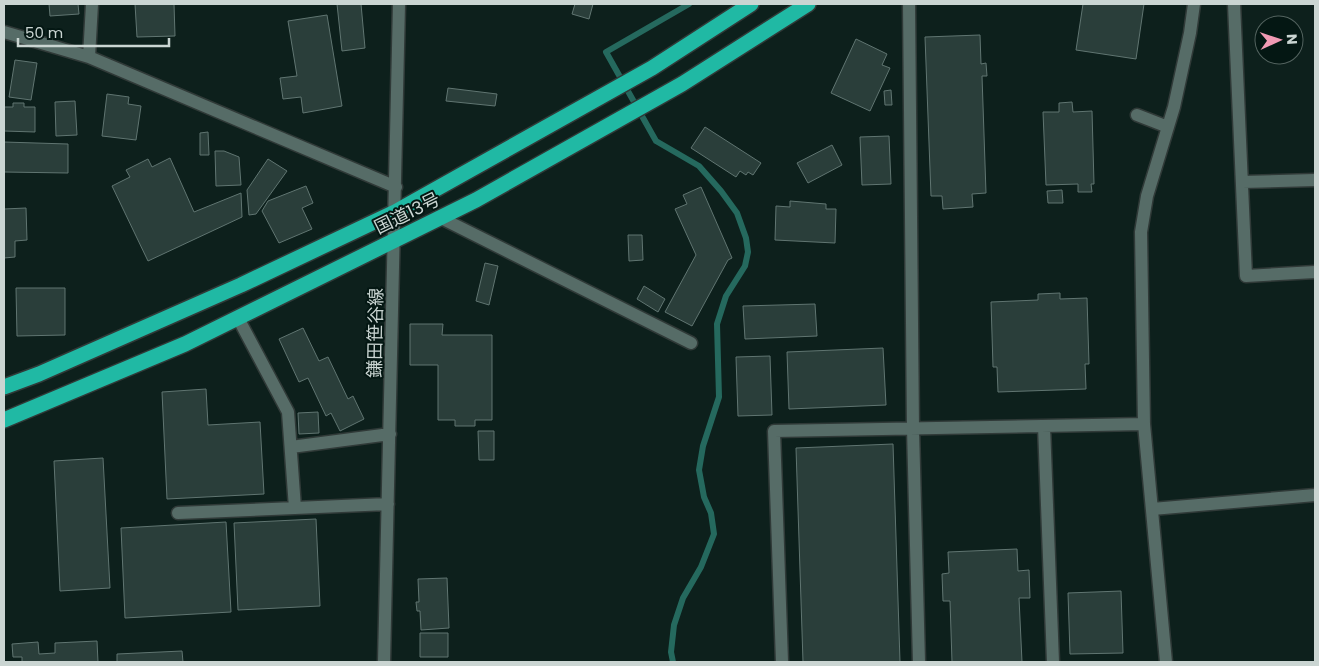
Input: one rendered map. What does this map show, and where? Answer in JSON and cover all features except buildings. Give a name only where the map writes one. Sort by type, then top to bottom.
[{"type":"highway","name":"国道13号","points":[[4,387],[39,374],[241,285],[396,212],[652,68],[750,4]]},
{"type":"highway","name":"国道13号","points":[[4,420],[185,344],[484,196],[682,84],[808,4]]},
{"type":"street","points":[[89,57],[92,4]]},
{"type":"street","name":"鎌田笹谷線","points":[[384,662],[400,4]]},
{"type":"street","points":[[909,4],[913,429],[920,662]]},
{"type":"street","points":[[1166,662],[1144,424],[1140,232],[1147,196],[1174,107],[1190,33],[1194,4]]},
{"type":"street","points":[[1234,4],[1246,276],[1315,272]]},
{"type":"street","points":[[4,32],[89,57],[396,187]]},
{"type":"street","points":[[1137,115],[1168,126]]},
{"type":"street","points":[[1242,182],[1315,180]]},
{"type":"street","points":[[441,218],[690,342]]},
{"type":"street","points":[[238,318],[288,412],[295,508]]},
{"type":"street","points":[[782,662],[774,431],[1144,424]]},
{"type":"street","points":[[1044,426],[1052,662]]},
{"type":"street","points":[[291,447],[390,434]]},
{"type":"street","points":[[1152,509],[1315,494]]},
{"type":"street","points":[[178,513],[388,504]]},
{"type":"waterway","points":[[673,662],[671,652],[674,625],[683,598],[701,567],[714,534],[711,513],[704,497],[699,470],[703,446],[719,397],[717,324],[726,296],[745,266],[748,252],[746,238],[737,213],[699,166],[656,141],[606,52],[689,4]]}]
